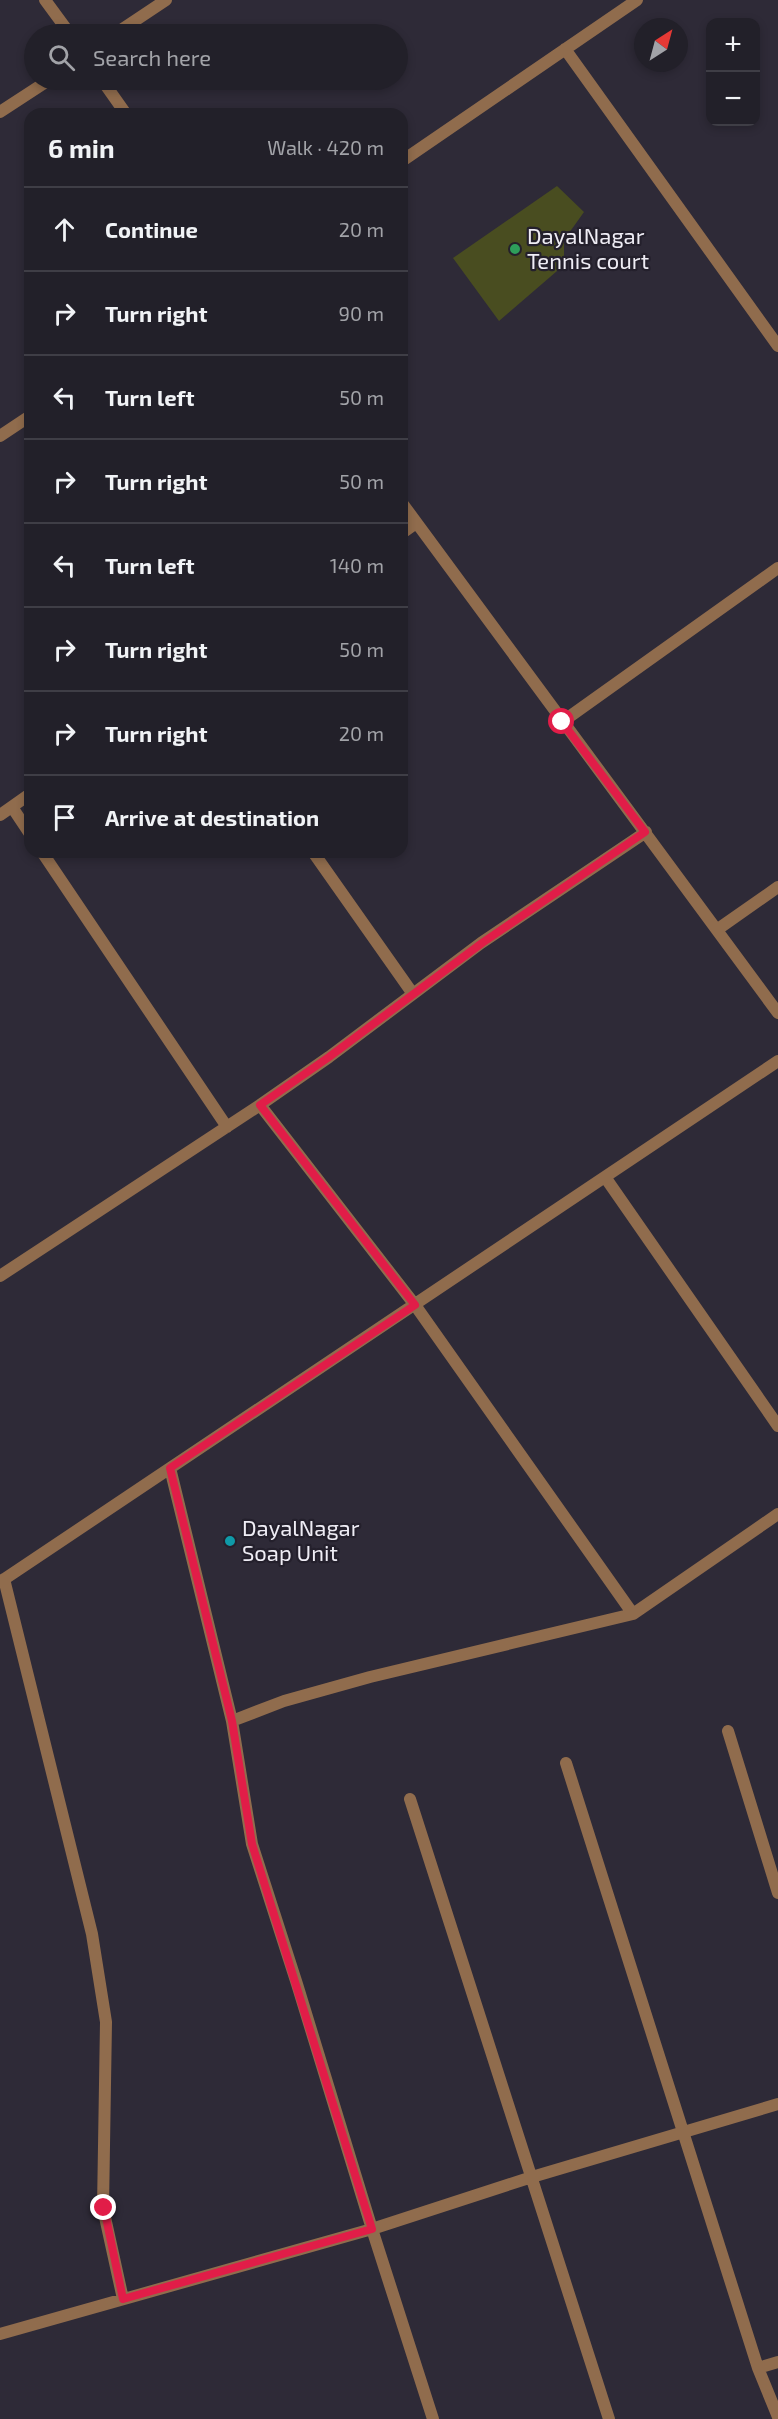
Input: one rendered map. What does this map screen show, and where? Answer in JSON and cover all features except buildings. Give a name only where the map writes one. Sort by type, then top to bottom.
[{"type":"street","points":[[45,0],[63,24]]},
{"type":"street","points":[[130,24],[166,0]]},
{"type":"street","points":[[408,157],[636,0]]},
{"type":"street","points":[[565,49],[778,346]]},
{"type":"street","points":[[0,112],[34,90]]},
{"type":"street","points":[[109,90],[122,108]]},
{"type":"street","points":[[0,436],[24,420]]},
{"type":"street","points":[[408,512],[778,1013]]},
{"type":"street","points":[[408,528],[416,523]]},
{"type":"street","points":[[562,722],[778,568]]},
{"type":"street","points":[[0,815],[24,798]]},
{"type":"street","points":[[12,807],[24,825]]},
{"type":"street","points":[[0,1276],[260,1105],[482,943],[645,832]]},
{"type":"street","points":[[46,858],[226,1127]]},
{"type":"street","points":[[317,858],[413,994]]},
{"type":"street","points":[[718,929],[778,887]]},
{"type":"street","points":[[123,2299],[104,2208],[106,2022],[92,1934],[2,1580],[778,1061]]},
{"type":"street","points":[[260,1105],[415,1305],[633,1614]]},
{"type":"street","points":[[605,1177],[778,1426]]},
{"type":"street","points":[[170,1468],[232,1721],[252,1844],[433,2419]]},
{"type":"street","points":[[232,1721],[284,1701],[370,1677],[633,1614],[778,1514]]},
{"type":"street","points":[[728,1731],[778,1893]]},
{"type":"street","points":[[566,1763],[758,2368],[778,2417]]},
{"type":"street","points":[[410,1799],[609,2419]]},
{"type":"street","points":[[0,2334],[372,2229],[532,2177],[778,2104]]},
{"type":"street","points":[[758,2368],[778,2361]]},
{"type":"green space","name":"DayalNagar Tennis court","points":[[557,186],[584,212],[564,240],[564,265],[499,321],[453,258]]},
{"type":"place","name":"DayalNagar Tennis court","points":[[515,249]]},
{"type":"place","name":"DayalNagar Soap Unit","points":[[230,1541]]},
{"type":"route","points":[[104,2208],[123,2299],[372,2229],[252,1844],[232,1721],[170,1468],[415,1305],[260,1105],[329,1057],[482,943],[645,832],[562,722]]}]
